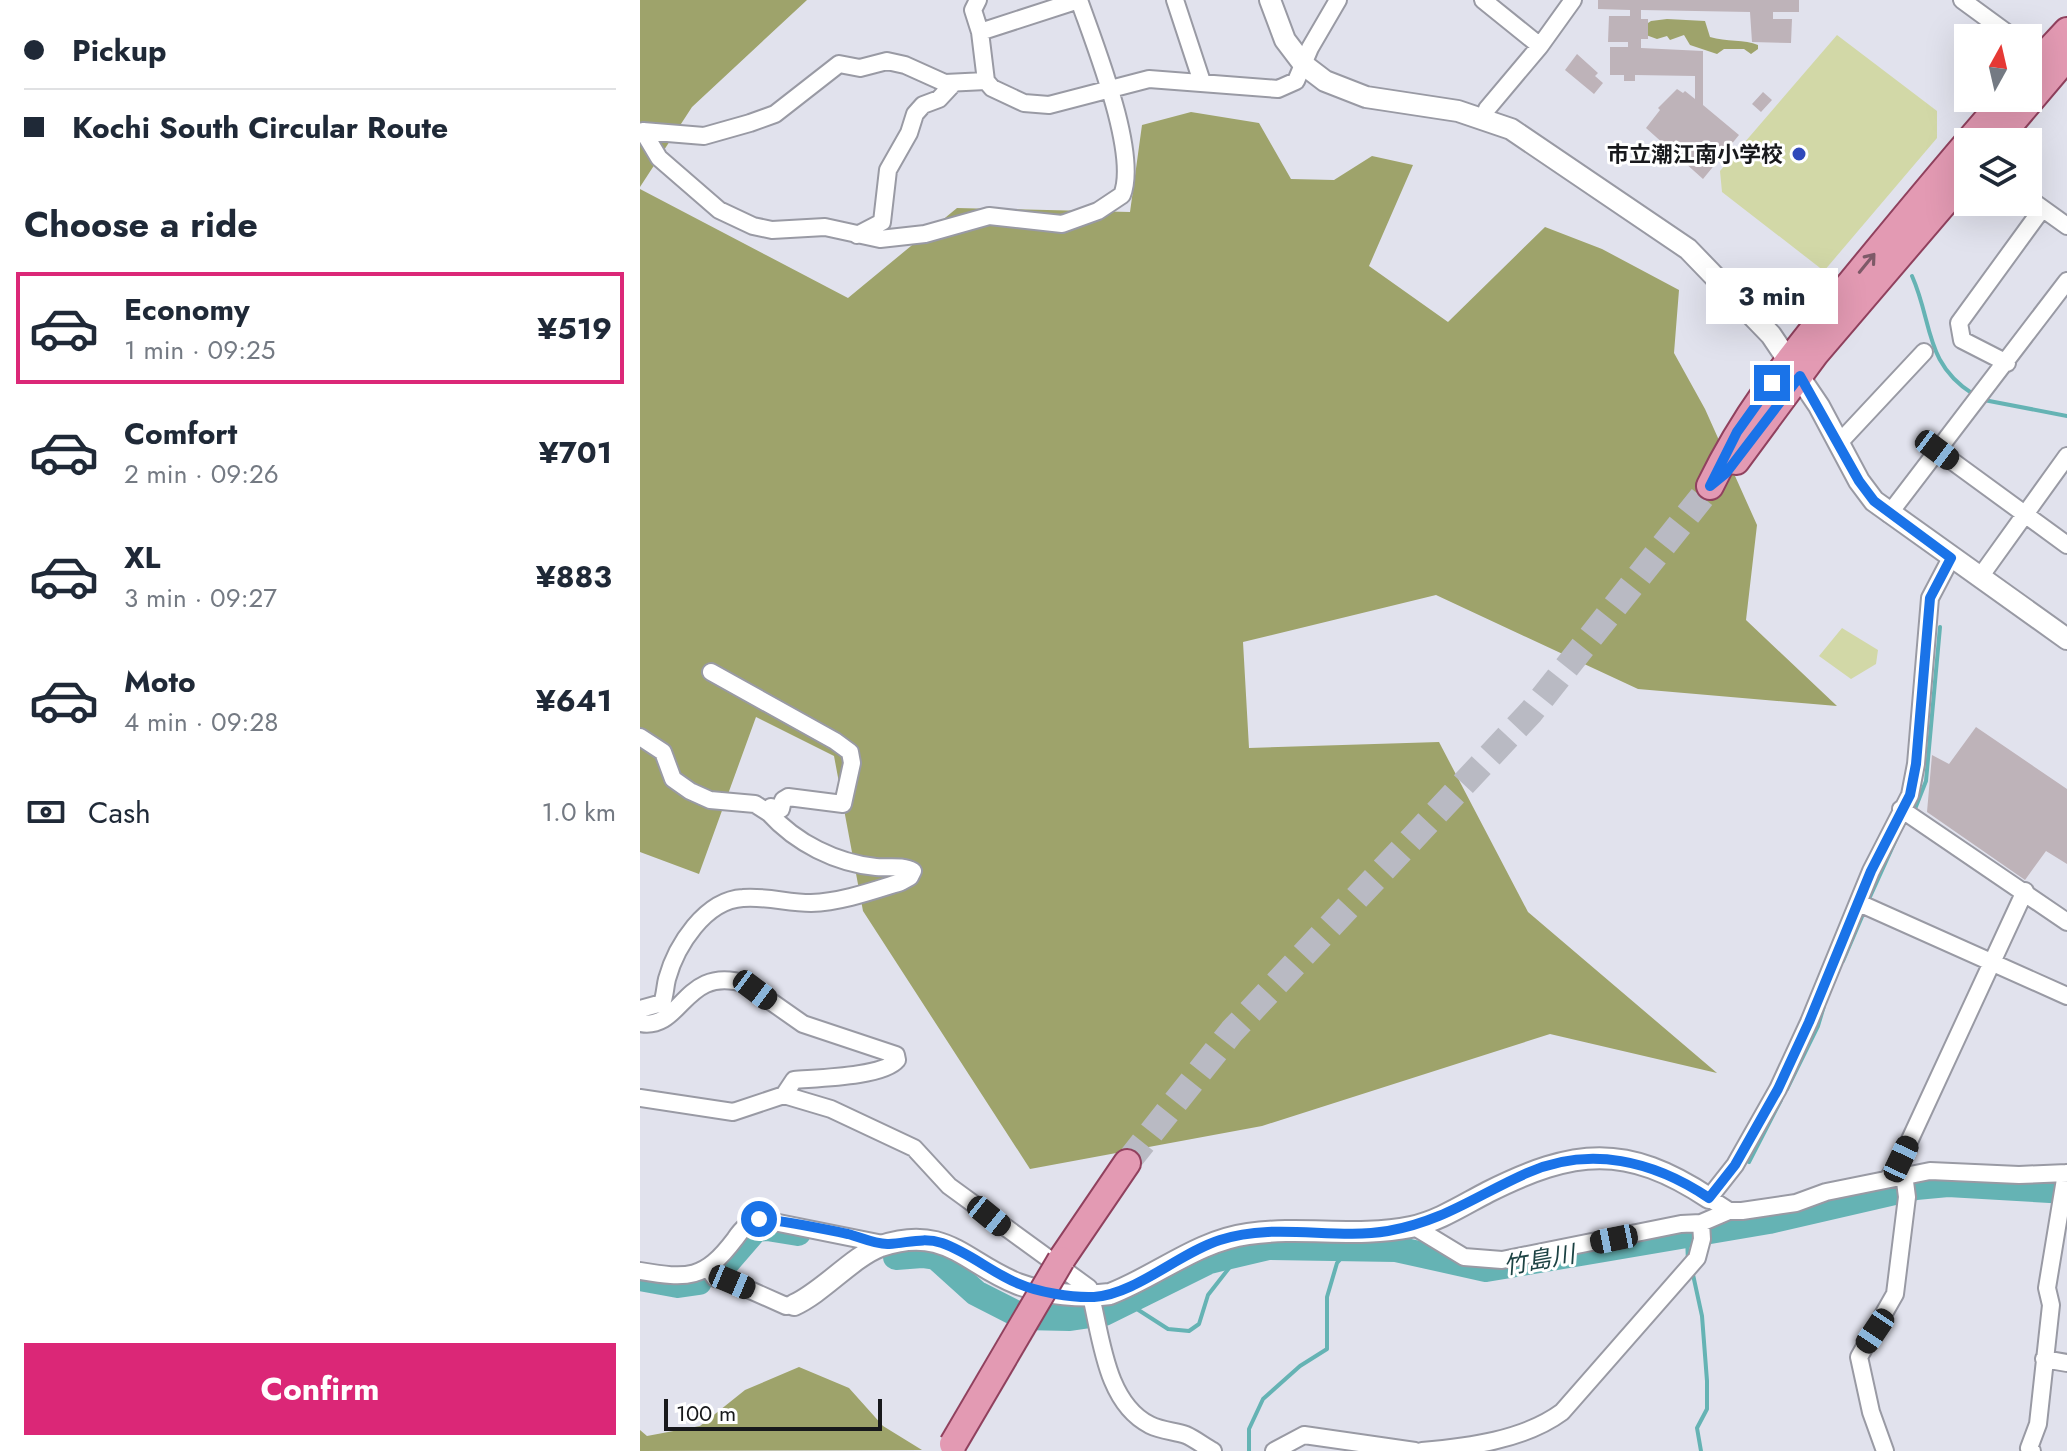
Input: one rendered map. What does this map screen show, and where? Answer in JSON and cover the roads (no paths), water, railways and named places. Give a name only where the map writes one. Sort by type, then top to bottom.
[{"type":"main road","points":[[2004,128],[2067,31]]},
{"type":"main road","points":[[1706,492],[1726,473],[1794,369],[1933,181],[1994,112]]},
{"type":"main road","points":[[1794,369],[1954,191]]},
{"type":"main road","points":[[951,1448],[1061,1260],[1127,1163]]},
{"type":"street","points":[[978,0],[973,10],[980,32],[986,81],[992,88],[1024,103],[1049,105],[1149,79],[1278,89],[1296,81],[1310,48],[1338,0]]},
{"type":"street","points":[[980,32],[1079,0],[1109,87],[1127,164],[1124,190],[1118,198],[1069,223],[989,216],[896,238],[857,235],[825,227],[772,230],[730,217],[659,158],[643,131],[704,136],[750,123],[775,114],[839,64],[860,68],[883,62],[898,63],[952,85],[986,81]]},
{"type":"street","points":[[1175,0],[1202,82]]},
{"type":"street","points":[[1270,0],[1285,40],[1304,65],[1325,81],[1366,97],[1484,118],[1511,129],[1688,249],[1771,335],[1859,481],[1889,514],[2064,631]]},
{"type":"street","points":[[1483,0],[1540,46]]},
{"type":"street","points":[[1484,118],[1487,109],[1540,46],[1573,0]]},
{"type":"street","points":[[1962,0],[1995,24]]},
{"type":"street","points":[[896,238],[882,222],[888,170],[909,133],[915,114],[923,105],[939,99],[952,85]]},
{"type":"street","points":[[2042,209],[2067,226]]},
{"type":"street","points":[[2007,363],[1962,340],[1959,323],[2037,216]]},
{"type":"street","points":[[857,235],[882,222]]},
{"type":"street","points":[[1889,514],[2067,281]]},
{"type":"street","points":[[1838,444],[1924,352]]},
{"type":"street","points":[[1937,450],[2067,545]]},
{"type":"street","points":[[1980,577],[2067,456]]},
{"type":"street","points":[[1709,1198],[1735,1165],[1778,1089],[1871,871],[1912,787],[1930,598],[1951,558]]},
{"type":"street","points":[[711,672],[850,752],[852,763],[843,804],[788,797],[783,800],[781,809],[771,807],[769,813]]},
{"type":"street","points":[[640,737],[663,752],[673,779],[690,791],[710,800],[755,804],[794,835],[836,859],[877,867],[911,868],[912,875],[901,882],[826,901],[797,903],[746,898],[718,907],[704,916],[691,933],[667,977],[662,1003],[640,1009]]},
{"type":"street","points":[[1901,809],[2067,922]]},
{"type":"street","points":[[1885,1451],[1871,1412],[1859,1357],[1893,1301],[1901,1159],[2025,891]]},
{"type":"street","points":[[1859,903],[2067,996]]},
{"type":"street","points":[[640,1023],[654,1024],[665,1020],[679,1003],[701,985],[716,980],[737,981],[803,1024],[896,1055],[894,1064],[882,1068],[794,1080],[784,1095]]},
{"type":"street","points":[[640,1098],[733,1112],[784,1095],[831,1109],[914,1148],[949,1186],[1089,1288],[1118,1391],[1125,1403],[1152,1426],[1186,1435],[1213,1451]]},
{"type":"street","points":[[1094,1309],[1123,1289],[1219,1240],[1286,1230],[1383,1232],[1413,1226],[1439,1219],[1528,1172],[1561,1161],[1596,1157],[1635,1162],[1729,1211]]},
{"type":"street","points":[[1422,1451],[1454,1448],[1506,1436],[1534,1428],[1562,1412],[1697,1258],[1701,1230],[1729,1211],[1796,1203],[1826,1192],[1901,1182],[1930,1171],[2066,1176],[2047,1288],[2051,1305],[2038,1424],[2029,1448],[2032,1451]]},
{"type":"street","points":[[640,1271],[682,1277],[708,1268],[755,1219],[888,1245]]},
{"type":"street","points":[[1413,1226],[1464,1257],[1493,1260],[1681,1224],[1701,1230]]},
{"type":"street","points":[[708,1268],[715,1278],[732,1282],[786,1306],[794,1305],[878,1247],[910,1240],[940,1242],[1019,1284],[1094,1309]]},
{"type":"street","points":[[2044,1359],[2067,1363]]},
{"type":"street","points":[[1274,1451],[1304,1435],[1415,1451]]},
{"type":"waterway","points":[[1912,276],[1938,355],[1957,382],[1973,394]]},
{"type":"waterway","points":[[1984,400],[2067,416]]},
{"type":"waterway","points":[[1915,809],[1926,781],[1940,627]]},
{"type":"waterway","points":[[1869,899],[1898,835]]},
{"type":"waterway","points":[[1843,961],[1864,912]]},
{"type":"waterway","points":[[1787,1089],[1818,1026],[1824,1006]]},
{"type":"waterway","points":[[1749,1162],[1781,1100]]},
{"type":"waterway","name":"竹島川","points":[[896,1257],[936,1257],[976,1293],[1023,1317],[1070,1318],[1104,1313],[1209,1261],[1268,1247],[1396,1249],[1486,1269],[1769,1221],[1916,1187],[1948,1184],[2067,1191]]},
{"type":"waterway","name":"竹島川","points":[[723,1267],[756,1229],[798,1233]]},
{"type":"waterway","points":[[1687,1236],[1688,1263]]},
{"type":"waterway","points":[[1249,1451],[1249,1429],[1263,1399],[1300,1366],[1327,1349],[1327,1297],[1337,1263],[1351,1247]]},
{"type":"waterway","points":[[1126,1302],[1168,1329],[1189,1331],[1199,1324],[1208,1295],[1240,1254]]},
{"type":"waterway","points":[[1692,1270],[1702,1316],[1707,1381],[1707,1409],[1697,1428],[1701,1451]]},
{"type":"waterway","name":"竹島川","points":[[640,1278],[678,1285],[699,1282]]},
{"type":"tunnel","points":[[1127,1163],[1232,1031],[1531,712],[1702,497]]},
{"type":"place","name":"市立潮江南小学校","points":[[1799,154]]}]
